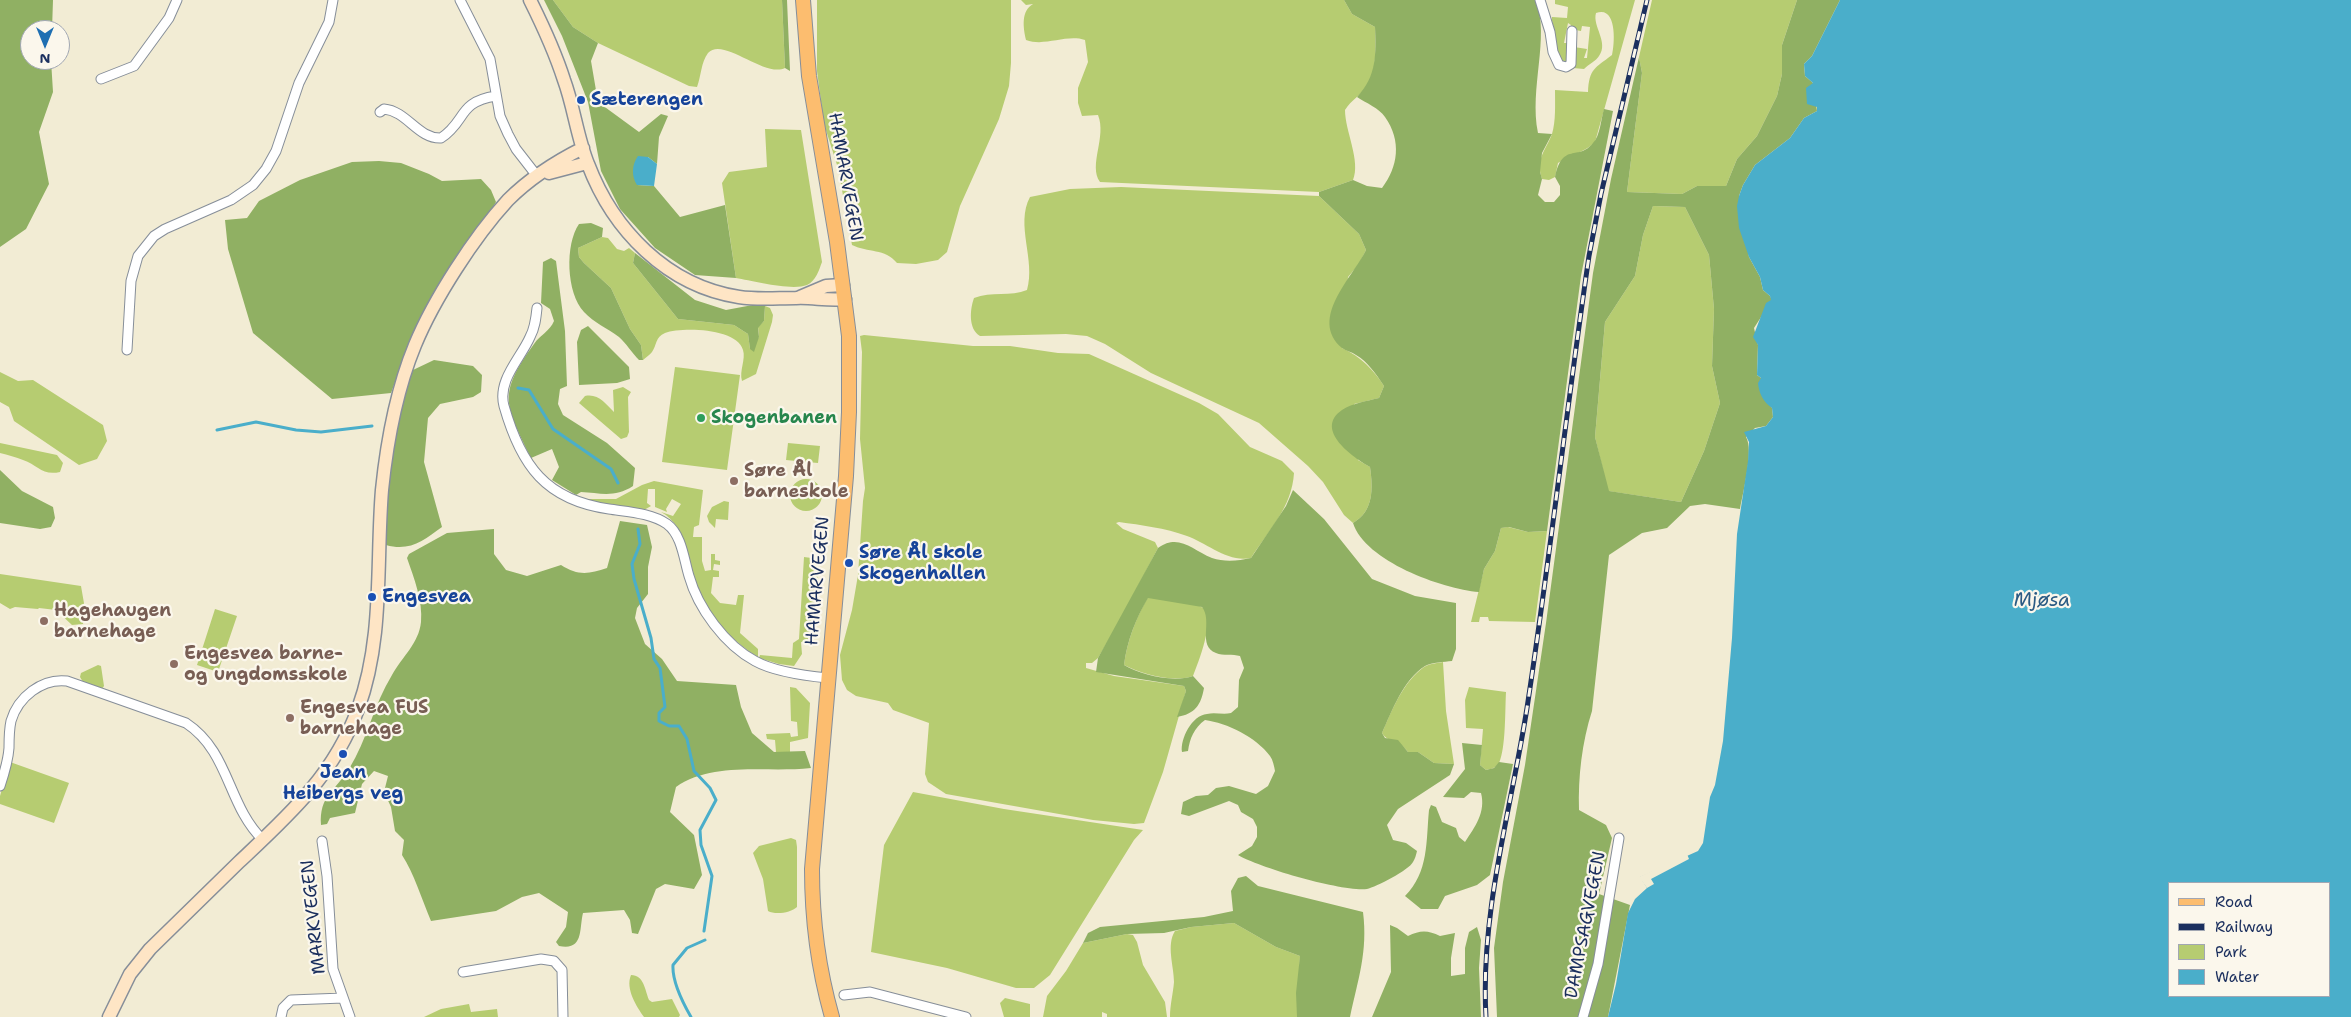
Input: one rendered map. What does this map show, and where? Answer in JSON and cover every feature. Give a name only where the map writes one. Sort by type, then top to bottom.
[{"type":"main road","name":"HAMARVEGEN","points":[[803,0],[809,76],[843,284],[849,336],[849,412],[846,476],[812,869],[812,895],[821,972],[832,1017]]},
{"type":"street","points":[[101,79],[134,66],[169,18],[178,0]]},
{"type":"street","points":[[127,350],[131,282],[138,256],[154,236],[165,229],[231,200],[253,185],[266,169],[276,151],[299,83],[329,22],[333,0]]},
{"type":"street","points":[[460,0],[490,59],[500,116],[516,150],[537,176]]},
{"type":"street","points":[[530,0],[549,39],[565,81],[588,164],[602,198],[637,244],[675,274],[709,290],[740,297],[845,300]]},
{"type":"street","points":[[1540,0],[1550,32],[1553,52],[1560,65],[1566,67],[1571,64],[1572,31]]},
{"type":"street","points":[[380,112],[384,109],[391,110],[406,119],[426,136],[441,138],[448,133],[462,112],[473,102],[496,96]]},
{"type":"street","points":[[109,1017],[130,974],[150,949],[318,783],[346,738],[358,708],[372,658],[387,450],[396,405],[415,344],[433,310],[475,243],[510,199],[537,176],[583,148]]},
{"type":"street","points":[[537,176],[588,164]]},
{"type":"street","points":[[798,298],[826,286],[843,284]]},
{"type":"street","points":[[537,308],[531,336],[509,374],[503,395],[507,414],[532,471],[555,489],[578,502],[655,517],[668,525],[677,537],[698,599],[712,619],[746,656],[768,666],[828,678]]},
{"type":"street","points":[[0,786],[6,770],[11,723],[20,703],[36,688],[54,681],[67,681],[186,723],[199,731],[213,748],[249,827],[262,840]]},
{"type":"street","name":"DAMPSAGVEGEN","points":[[1583,1017],[1598,964],[1619,838]]},
{"type":"street","name":"MARKVEGEN","points":[[322,841],[326,869],[333,969],[350,1017]]},
{"type":"street","points":[[463,972],[548,958],[554,961],[562,970],[563,1017]]},
{"type":"street","points":[[844,995],[870,992],[966,1017]]},
{"type":"street","points":[[281,1017],[283,1008],[291,1000],[343,998]]},
{"type":"green space","points":[[0,0],[53,0],[52,20],[20,20],[20,70],[52,70],[53,92],[39,132],[49,184],[26,229],[0,247]]},
{"type":"green space","points":[[544,0],[553,0],[573,27],[598,43],[591,61],[598,102],[639,132],[661,114],[668,116],[659,137],[657,164],[648,157],[637,185],[654,186],[680,217],[725,205],[736,278],[695,275],[655,248],[620,209],[601,171],[588,102],[562,36]]},
{"type":"green space","points":[[553,0],[782,0],[785,68],[776,70],[733,53],[715,49],[708,53],[702,65],[697,87],[689,86],[598,43],[573,27]]},
{"type":"green space","points":[[782,0],[787,0],[790,71],[785,68]]},
{"type":"green space","points":[[817,0],[1011,0],[1009,86],[999,119],[960,206],[947,252],[938,260],[916,264],[897,263],[882,253],[852,245],[838,168],[824,124],[817,71]]},
{"type":"green space","points":[[1021,0],[1344,0],[1352,14],[1375,27],[1375,57],[1371,80],[1345,110],[1354,155],[1355,172],[1353,180],[1319,192],[1100,182],[1096,167],[1100,132],[1098,115],[1082,116],[1078,103],[1078,88],[1088,62],[1085,40],[1070,38],[1033,42],[1026,40],[1025,15],[1026,11],[1033,4],[1026,5]]},
{"type":"green space","points":[[1344,0],[1536,0],[1540,15],[1541,31],[1536,99],[1538,133],[1552,134],[1542,153],[1540,172],[1542,179],[1538,195],[1545,202],[1554,202],[1560,195],[1560,186],[1555,177],[1562,159],[1567,155],[1582,151],[1593,143],[1600,127],[1604,109],[1613,111],[1581,276],[1547,531],[1528,532],[1509,527],[1501,528],[1495,551],[1484,569],[1479,592],[1463,590],[1426,579],[1388,561],[1360,537],[1353,523],[1360,518],[1368,506],[1372,483],[1370,467],[1339,443],[1332,426],[1334,418],[1342,410],[1355,404],[1379,398],[1384,386],[1364,361],[1342,348],[1333,337],[1330,324],[1331,311],[1336,298],[1366,250],[1359,234],[1319,196],[1319,192],[1353,180],[1367,186],[1382,188],[1392,171],[1396,144],[1394,135],[1385,117],[1376,108],[1357,97],[1364,89],[1372,73],[1375,55],[1375,27],[1352,14]]},
{"type":"green space","points":[[1555,0],[1635,0],[1595,142],[1558,163],[1555,177],[1549,180],[1542,179],[1540,166],[1542,155],[1550,140],[1553,129],[1555,90],[1588,92],[1590,78],[1594,70],[1612,55],[1614,42],[1613,26],[1608,14],[1603,12],[1596,13],[1595,18],[1602,51],[1598,58],[1584,69],[1573,68],[1574,47],[1587,49],[1584,58],[1587,58],[1590,27],[1582,26],[1581,31],[1570,29],[1571,25],[1568,23],[1564,43],[1568,43],[1571,50],[1567,62],[1564,63],[1558,58],[1552,17],[1567,18],[1568,7],[1555,4]]},
{"type":"green space","points":[[1652,0],[1797,0],[1782,45],[1782,74],[1777,96],[1757,136],[1737,159],[1726,186],[1697,186],[1682,194],[1627,192],[1642,73],[1639,57]]},
{"type":"green space","points":[[1797,0],[1840,0],[1812,56],[1804,64],[1805,76],[1813,83],[1817,111],[1804,118],[1790,138],[1755,165],[1739,196],[1749,257],[1760,277],[1763,290],[1772,300],[1754,328],[1758,345],[1757,375],[1761,378],[1762,393],[1772,408],[1773,417],[1766,426],[1755,428],[1746,437],[1749,451],[1740,509],[1705,504],[1690,506],[1667,528],[1642,533],[1609,555],[1592,711],[1583,747],[1579,798],[1579,810],[1606,825],[1612,838],[1599,894],[1630,905],[1608,1017],[1497,1017],[1494,948],[1503,882],[1525,765],[1546,623],[1593,273],[1611,179],[1639,57],[1642,73],[1627,192],[1682,194],[1697,186],[1726,186],[1737,159],[1757,136],[1777,96],[1782,74],[1782,45]],"holes":[[[1653,206],[1685,207],[1709,255],[1714,309],[1712,366],[1720,403],[1704,451],[1681,502],[1609,491],[1595,437],[1605,322],[1635,276],[1643,235]]]},
{"type":"green space","points":[[765,129],[801,130],[822,262],[815,278],[807,285],[800,287],[782,286],[736,278],[722,183],[729,172],[767,167]]},
{"type":"green space","points":[[379,161],[401,163],[442,181],[481,179],[491,190],[496,202],[404,358],[391,393],[332,399],[253,333],[228,249],[225,220],[247,218],[259,201],[300,180],[352,162]]},
{"type":"green space","points":[[1121,187],[1319,196],[1359,234],[1366,250],[1359,264],[1348,277],[1342,348],[1366,364],[1384,386],[1379,398],[1354,404],[1358,460],[1370,467],[1372,483],[1368,506],[1360,518],[1353,523],[1344,515],[1323,482],[1308,466],[1259,423],[1151,373],[1105,344],[1087,336],[1066,334],[980,336],[973,329],[971,318],[974,298],[1027,290],[1029,267],[1024,219],[1030,197],[1070,189]]},
{"type":"green space","points":[[1653,206],[1685,207],[1709,255],[1714,309],[1712,366],[1720,403],[1704,451],[1681,502],[1608,491],[1595,437],[1605,322],[1635,276],[1643,235]]},
{"type":"green space","points":[[591,223],[603,228],[602,237],[578,248],[579,257],[611,288],[630,329],[641,345],[643,360],[639,360],[619,337],[588,316],[578,304],[571,281],[571,244],[579,224]]},
{"type":"green space","points":[[602,237],[608,238],[617,249],[624,251],[629,248],[635,253],[633,263],[678,319],[734,325],[748,334],[750,349],[759,337],[758,327],[764,321],[765,306],[770,308],[773,315],[772,322],[756,374],[742,381],[741,373],[744,354],[739,343],[731,337],[708,331],[684,330],[665,333],[659,337],[652,352],[643,360],[641,345],[630,329],[611,288],[579,257],[578,248]]},
{"type":"green space","points":[[635,253],[695,300],[726,310],[758,304],[765,306],[764,321],[758,328],[759,337],[754,352],[750,349],[748,334],[734,325],[678,319],[633,263]]},
{"type":"green space","points":[[551,258],[556,261],[565,331],[567,386],[560,389],[558,404],[563,415],[607,443],[635,468],[633,486],[620,492],[607,494],[581,492],[576,495],[552,480],[559,467],[552,449],[531,458],[515,425],[511,412],[510,388],[514,376],[534,344],[550,328],[554,321],[550,309],[541,303],[543,262]]},
{"type":"green space","points":[[588,326],[629,367],[630,379],[617,383],[579,385],[577,342],[581,330]]},
{"type":"green space","points":[[860,336],[973,346],[1010,346],[1058,353],[1089,354],[1199,403],[1218,414],[1250,447],[1282,461],[1294,473],[1289,497],[1284,507],[1251,558],[1234,558],[1218,552],[1195,539],[1170,531],[1136,524],[1116,523],[1123,529],[1155,542],[1158,548],[1098,658],[1092,663],[1086,663],[1086,668],[1114,676],[1184,686],[1186,691],[1163,772],[1144,823],[1134,824],[1093,820],[946,794],[928,782],[925,774],[929,723],[893,710],[888,703],[856,696],[847,690],[842,680],[840,655],[852,610],[858,575],[865,488],[860,439],[862,352]]},
{"type":"green space","points":[[434,360],[473,366],[482,375],[481,392],[473,397],[440,404],[428,418],[424,462],[442,527],[410,546],[395,547],[386,545],[389,478],[400,412],[413,370]]},
{"type":"green space","name":"Skogenbanen","points":[[675,367],[740,375],[727,470],[662,462]]},
{"type":"green space","points":[[0,372],[18,381],[33,380],[103,425],[107,441],[97,459],[79,465],[14,421],[9,407],[0,402]]},
{"type":"green space","points":[[623,387],[631,392],[628,397],[629,432],[627,437],[621,439],[579,403],[585,396],[594,396],[614,412],[613,390]]},
{"type":"green space","points":[[0,443],[57,455],[63,463],[60,472],[49,473],[28,462],[0,453]]},
{"type":"green space","points":[[788,443],[820,446],[818,463],[786,460]]},
{"type":"green space","points":[[0,470],[22,491],[53,507],[55,518],[51,527],[40,529],[0,523]]},
{"type":"green space","points":[[806,479],[817,484],[822,495],[817,506],[806,511],[795,506],[790,495],[795,484]]},
{"type":"green space","points":[[654,481],[703,490],[699,525],[694,527],[693,537],[702,537],[702,561],[705,571],[711,570],[711,554],[715,554],[715,560],[720,561],[720,565],[714,564],[713,570],[719,571],[719,577],[713,577],[711,593],[720,603],[736,605],[738,595],[744,595],[740,633],[758,649],[758,657],[723,628],[704,601],[695,581],[682,537],[677,527],[661,512],[673,516],[681,504],[672,499],[666,509],[667,512],[655,507],[655,489],[648,489],[647,503],[651,506],[644,510],[584,499],[616,499],[642,485]]},
{"type":"green space","points":[[1293,490],[1324,519],[1372,579],[1415,596],[1456,603],[1456,649],[1452,661],[1425,666],[1410,679],[1399,696],[1382,733],[1385,738],[1398,740],[1408,752],[1418,752],[1434,763],[1454,764],[1450,775],[1398,809],[1387,825],[1393,840],[1406,843],[1417,851],[1413,862],[1392,878],[1367,889],[1340,887],[1302,878],[1264,866],[1238,855],[1252,846],[1257,837],[1257,827],[1253,819],[1241,812],[1238,805],[1229,801],[1189,816],[1181,814],[1183,802],[1196,796],[1208,795],[1216,788],[1229,786],[1256,794],[1268,786],[1275,771],[1271,758],[1264,749],[1249,737],[1222,724],[1205,720],[1193,734],[1188,751],[1182,752],[1185,735],[1196,719],[1210,713],[1231,713],[1238,707],[1239,680],[1244,668],[1240,656],[1219,654],[1210,650],[1207,645],[1206,619],[1202,607],[1148,598],[1133,630],[1127,647],[1124,665],[1157,677],[1176,679],[1193,676],[1204,688],[1199,704],[1193,711],[1177,717],[1186,691],[1184,686],[1096,672],[1098,658],[1158,548],[1172,542],[1179,542],[1212,558],[1221,560],[1231,561],[1251,558],[1286,506]]},
{"type":"green space","points":[[724,501],[729,502],[728,520],[716,519],[715,528],[709,522],[707,516],[712,507]]},
{"type":"green space","points":[[620,521],[647,525],[652,547],[648,567],[648,594],[637,608],[635,618],[645,644],[662,659],[677,681],[736,685],[741,707],[752,733],[774,752],[805,751],[811,768],[724,771],[691,779],[676,787],[670,812],[694,835],[702,875],[694,889],[665,884],[656,889],[638,934],[632,933],[630,920],[624,910],[583,913],[577,942],[567,947],[559,946],[556,942],[566,927],[568,912],[539,893],[522,897],[496,911],[431,921],[414,878],[402,855],[404,840],[395,831],[391,807],[384,792],[388,776],[374,771],[362,784],[355,813],[330,818],[327,824],[321,825],[321,815],[325,800],[349,769],[361,746],[386,686],[414,643],[420,630],[419,598],[407,558],[409,554],[447,533],[494,529],[494,554],[506,570],[527,576],[561,565],[573,571],[595,572],[607,568]]},
{"type":"green space","points":[[1508,527],[1528,532],[1547,531],[1535,622],[1489,621],[1488,617],[1480,617],[1479,622],[1471,622],[1484,569],[1495,551],[1501,528]]},
{"type":"green space","points":[[804,557],[819,559],[813,640],[801,642],[802,654],[794,666],[759,658],[760,655],[792,658],[793,643],[799,639]]},
{"type":"green space","points":[[0,574],[81,586],[85,609],[83,624],[72,625],[56,610],[15,607],[10,609],[0,603]]},
{"type":"green space","points":[[1148,597],[1199,606],[1207,614],[1208,621],[1205,641],[1193,676],[1167,678],[1139,672],[1124,665],[1127,647],[1133,630]]},
{"type":"green space","points":[[215,609],[237,616],[218,672],[197,665]]},
{"type":"green space","points":[[1443,662],[1446,711],[1454,764],[1434,763],[1418,752],[1408,752],[1401,745],[1388,739],[1382,733],[1399,697],[1410,680],[1424,667]]},
{"type":"green space","points":[[98,665],[101,666],[104,686],[102,689],[83,682],[80,677],[81,673]]},
{"type":"green space","points":[[790,687],[796,688],[810,703],[808,738],[790,742],[790,752],[776,752],[775,740],[767,739],[766,734],[790,733],[791,737],[798,736],[797,722],[791,721]]},
{"type":"green space","points":[[1469,687],[1506,692],[1504,738],[1501,756],[1498,765],[1486,770],[1480,765],[1483,729],[1466,728],[1465,700]]},
{"type":"green space","points":[[1462,743],[1482,745],[1480,765],[1486,770],[1494,768],[1499,762],[1513,764],[1490,875],[1477,885],[1445,896],[1438,909],[1421,909],[1405,896],[1413,887],[1418,877],[1425,856],[1431,805],[1436,807],[1442,822],[1456,828],[1459,837],[1465,842],[1481,813],[1481,793],[1471,792],[1464,798],[1443,797],[1465,769]]},
{"type":"green space","points":[[10,762],[69,783],[54,823],[0,804],[0,796]]},
{"type":"green space","points":[[913,792],[1004,809],[1143,830],[1134,840],[1050,975],[1034,988],[1016,988],[947,968],[871,952],[884,845]]},
{"type":"green space","points":[[791,838],[796,840],[797,847],[797,907],[787,912],[771,912],[768,911],[763,879],[753,853],[759,846]]},
{"type":"green space","points":[[1246,876],[1258,886],[1363,912],[1363,953],[1350,1017],[1297,1017],[1296,993],[1300,956],[1276,947],[1234,923],[1191,927],[1164,933],[1127,934],[1083,943],[1088,933],[1100,927],[1204,917],[1233,911],[1231,891],[1238,878]]},
{"type":"green space","points":[[1234,923],[1276,947],[1300,956],[1297,1017],[1170,1017],[1174,982],[1171,943],[1175,931],[1191,927]]},
{"type":"green space","points":[[1390,925],[1408,936],[1424,932],[1440,936],[1455,933],[1451,958],[1451,976],[1465,974],[1465,948],[1469,932],[1477,927],[1481,940],[1479,968],[1481,1017],[1372,1017],[1391,972]]},
{"type":"green space","points":[[1127,934],[1133,935],[1137,942],[1143,965],[1165,1002],[1167,1017],[1107,1017],[1107,1014],[1102,1012],[1102,1017],[1043,1017],[1047,996],[1066,971],[1083,943]]},
{"type":"green space","points":[[631,975],[641,980],[649,1000],[652,1002],[672,999],[680,1015],[679,1017],[644,1017],[635,1003],[631,992]]},
{"type":"green space","points":[[1005,998],[1030,1004],[1030,1017],[1004,1017],[1000,1003]]},
{"type":"green space","points":[[469,1004],[471,1012],[497,1009],[498,1017],[424,1017],[441,1009]]},
{"type":"water","name":"Mjøsa","points":[[1840,0],[2351,0],[2351,1017],[1608,1017],[1616,984],[1628,913],[1635,899],[1647,888],[1640,877],[1698,851],[1703,843],[1710,797],[1715,785],[1723,741],[1732,638],[1737,534],[1748,461],[1749,442],[1744,432],[1766,426],[1773,417],[1772,408],[1764,400],[1759,390],[1758,383],[1761,378],[1757,375],[1758,345],[1753,337],[1766,303],[1771,300],[1770,296],[1763,290],[1760,277],[1749,257],[1739,228],[1737,206],[1743,185],[1755,165],[1790,138],[1804,118],[1817,111],[1817,107],[1807,104],[1806,88],[1813,83],[1805,76],[1804,64],[1812,56]]},
{"type":"water","points":[[638,156],[648,157],[657,164],[654,186],[637,185],[633,170]]},
{"type":"pier","points":[[1687,854],[1689,859],[1651,879],[1654,884],[1647,888],[1639,877]]},
{"type":"waterway","points":[[518,388],[529,390],[553,429],[611,469],[618,483]]},
{"type":"waterway","points":[[217,430],[256,422],[296,430],[321,432],[372,426]]},
{"type":"waterway","points":[[638,529],[640,544],[632,564],[634,579],[651,638],[654,659],[660,668],[665,707],[659,713],[659,721],[669,726],[679,726],[687,739],[694,771],[710,788],[716,800],[700,830],[701,845],[712,876],[704,931]]},
{"type":"waterway","points":[[691,1017],[676,985],[673,965],[687,948],[705,940]]},
{"type":"railway","points":[[1486,1017],[1485,978],[1492,900],[1527,708],[1589,256],[1601,194],[1647,0]]},
{"type":"place","name":"Sæterengen","points":[[581,100]]},
{"type":"place","name":"Skogenbanen","points":[[701,418]]},
{"type":"place","name":"Søre Ål barneskole","points":[[734,481]]},
{"type":"place","name":"Søre Ål skole Skogenhallen","points":[[849,563]]},
{"type":"place","name":"Engesvea","points":[[372,597]]},
{"type":"place","name":"Hagehaugen barnehage","points":[[44,621]]},
{"type":"place","name":"Engesvea barne- og ungdomsskole","points":[[174,664]]},
{"type":"place","name":"Engesvea FUS barnehage","points":[[290,718]]},
{"type":"place","name":"Jean Heibergs veg","points":[[343,754]]}]
